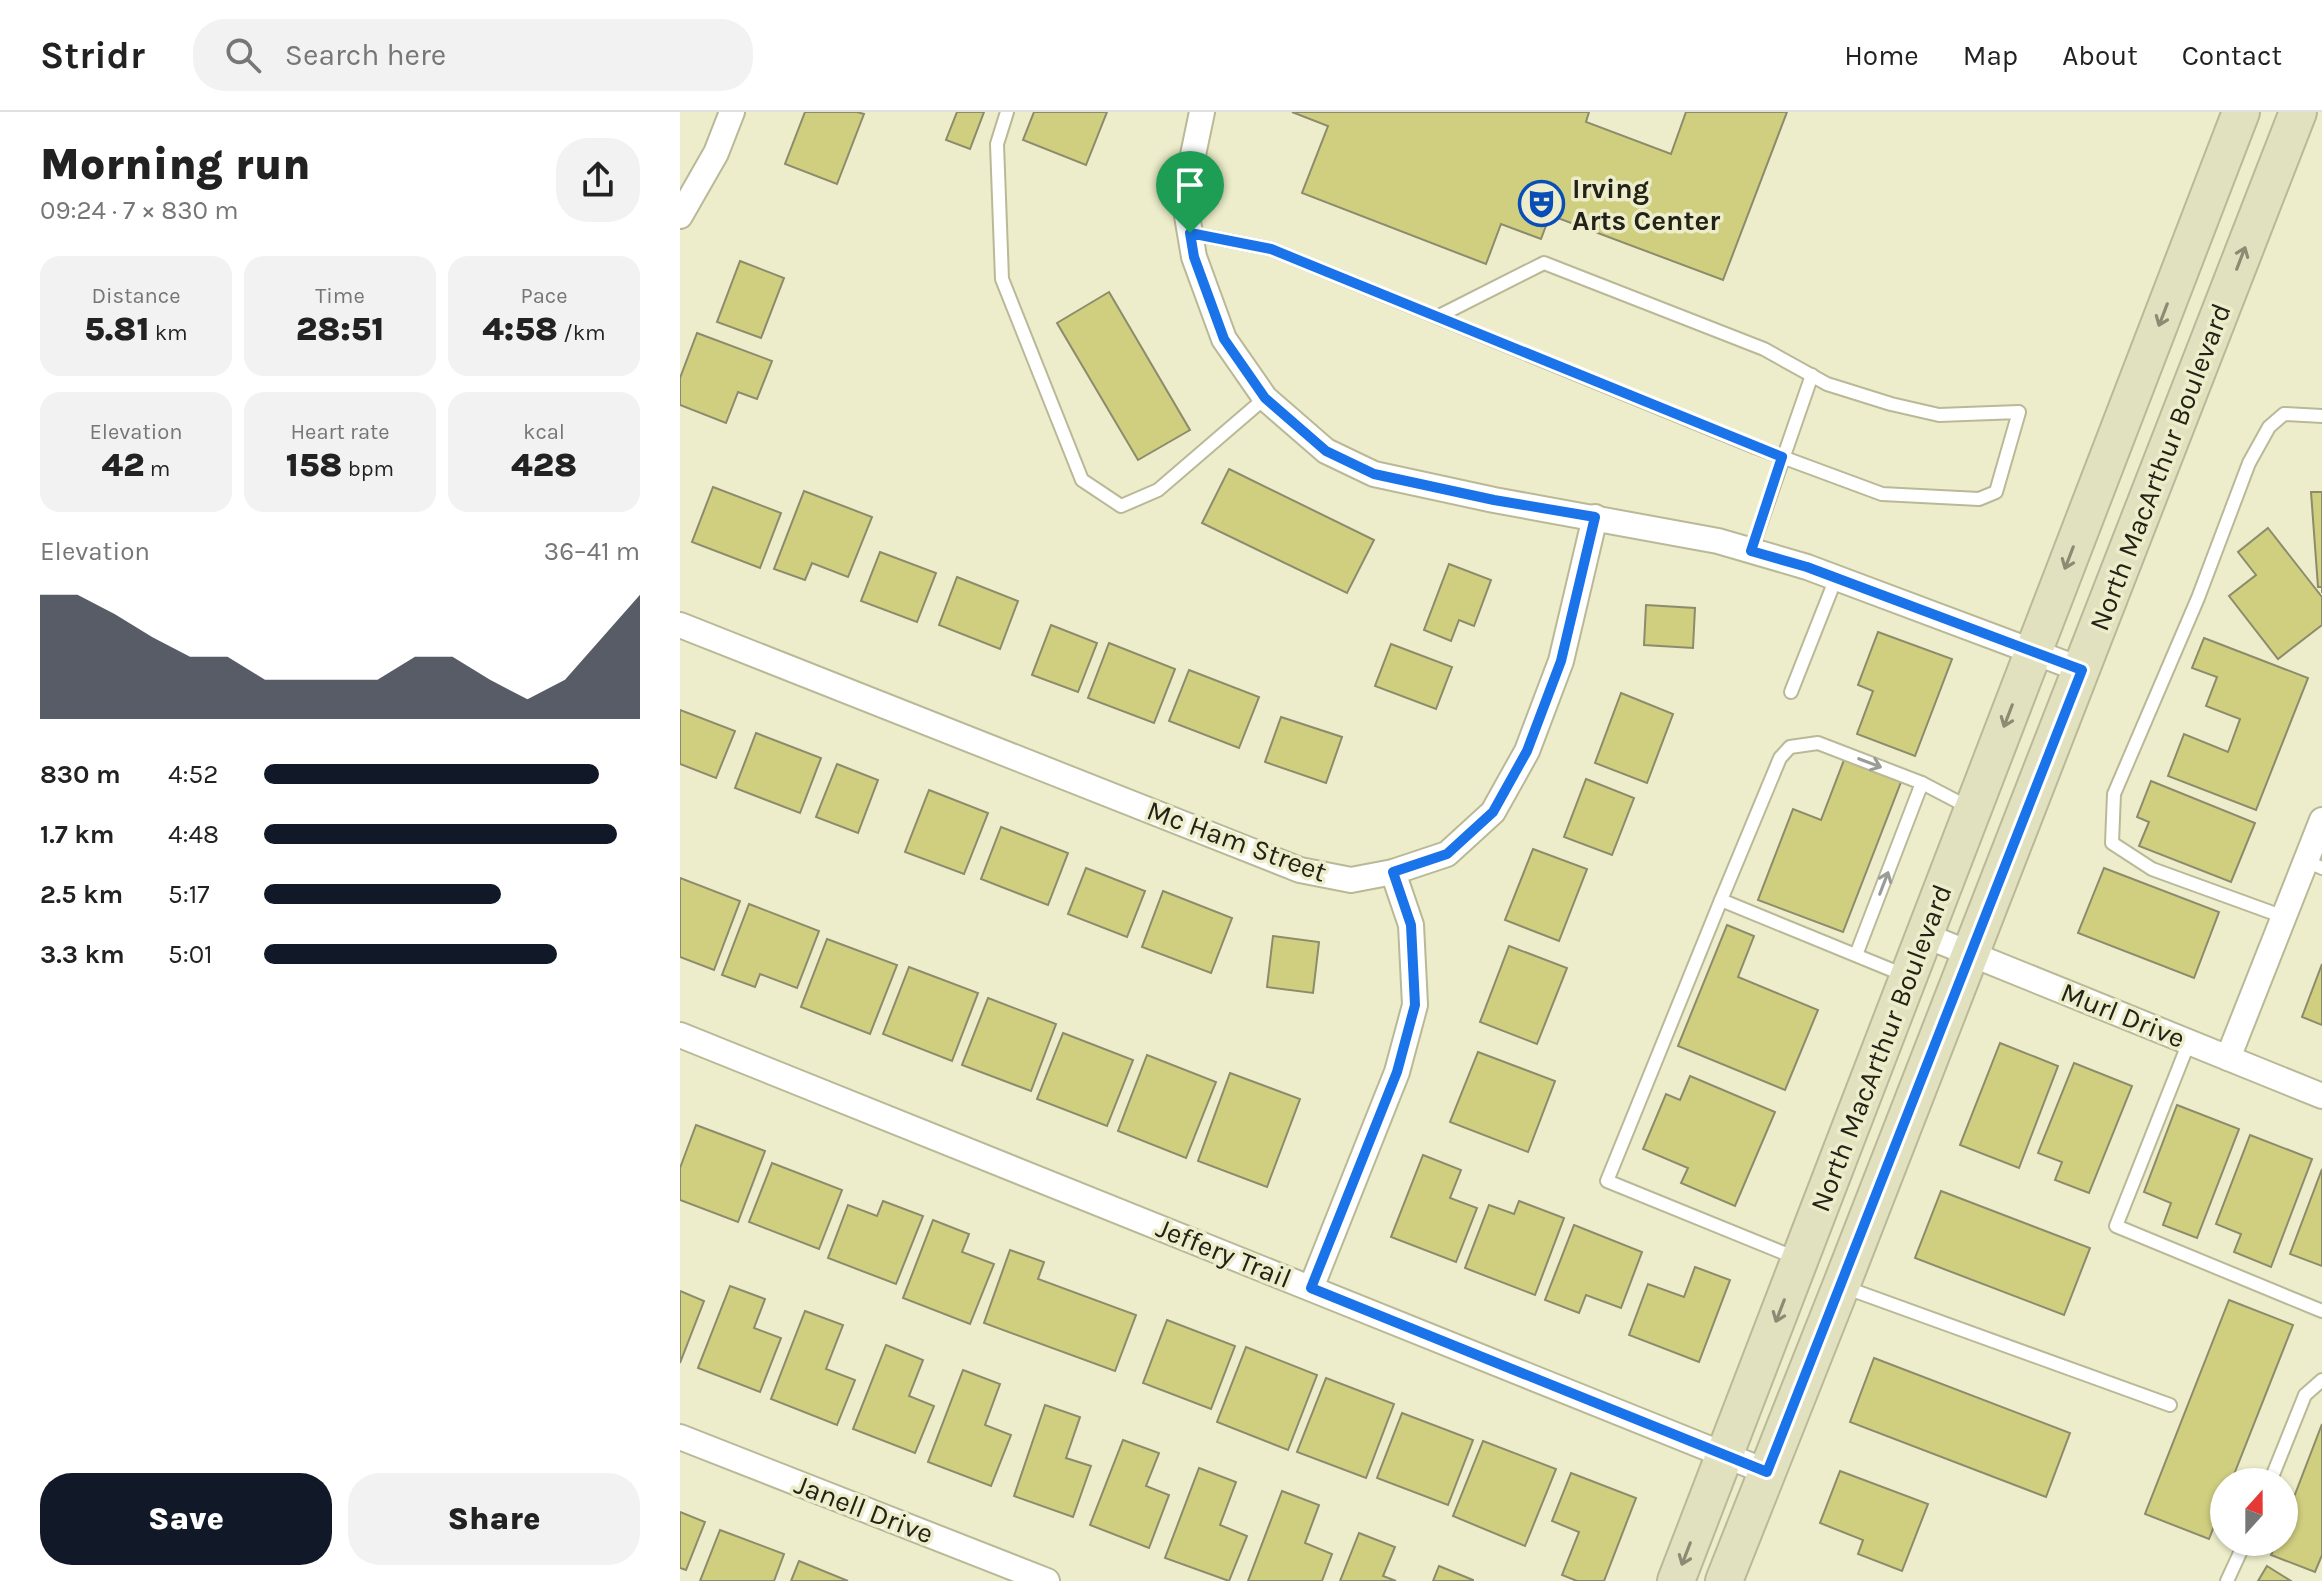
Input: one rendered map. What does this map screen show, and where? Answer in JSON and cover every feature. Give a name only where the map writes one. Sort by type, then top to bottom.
[{"type":"main road","name":"North MacArthur Boulevard","points":[[1676,1581],[2241,112]]},
{"type":"main road","name":"North MacArthur Boulevard","points":[[1724,1581],[2298,112]]},
{"type":"street","points":[[680,216],[716,153],[732,112]]},
{"type":"street","points":[[1202,112],[1184,198],[1194,257],[1224,339],[1265,398],[1326,451],[1374,474],[1494,500],[1718,541],[1836,578],[2082,670]]},
{"type":"street","name":"Mc Ham Street","points":[[680,625],[1300,870],[1351,880],[1393,872],[1447,854],[1493,812],[1527,751],[1561,661],[1595,517]]},
{"type":"street","points":[[2228,1058],[2284,917],[2314,865],[2322,820]]},
{"type":"street","points":[[1311,1288],[1397,1072],[1415,1005],[1411,925],[1393,872]]},
{"type":"street","name":"Murl Drive","points":[[1924,935],[2322,1096]]},
{"type":"street","name":"Jeffery Trail","points":[[680,1035],[1767,1472]]},
{"type":"street","name":"Janell Drive","points":[[680,1437],[1047,1581]]},
{"type":"lane","points":[[1007,112],[997,144],[1002,279],[1082,480],[1121,506],[1158,490],[1265,398]]},
{"type":"lane","points":[[1190,233],[1271,249],[1437,317],[1782,457],[1882,494],[1979,499],[1996,492],[2019,412],[1939,415],[1827,384],[1764,349],[1544,263],[1437,317]]},
{"type":"lane","points":[[1751,551],[1812,375]]},
{"type":"lane","points":[[2284,917],[2152,869],[2112,843],[2114,794],[2198,598],[2249,463],[2269,427],[2284,414],[2322,416]]},
{"type":"lane","points":[[1791,692],[1836,578]]},
{"type":"lane","points":[[1799,1260],[1607,1181],[1780,758],[1790,747],[1818,743],[1922,783],[1972,809]]},
{"type":"lane","points":[[1856,955],[1922,783]]},
{"type":"lane","points":[[1721,900],[1908,977]]},
{"type":"lane","points":[[2189,1042],[2116,1226],[2322,1311]]},
{"type":"lane","points":[[1841,1286],[2170,1405]]},
{"type":"lane","points":[[2276,1468],[2305,1395],[2322,1380]]},
{"type":"lane","points":[[2227,1581],[2239,1556]]},
{"type":"building","points":[[805,112],[864,114],[837,184],[785,164]]},
{"type":"building","points":[[957,112],[984,112],[970,149],[946,140]]},
{"type":"building","points":[[1034,112],[1107,112],[1086,165],[1023,140]]},
{"type":"building","name":"Irving Arts Center","points":[[1292,112],[1589,112],[1586,122],[1671,154],[1686,112],[1787,112],[1723,280],[1550,215],[1541,239],[1501,224],[1486,264],[1302,193],[1328,126]]},
{"type":"building","points":[[740,261],[784,278],[761,338],[717,322]]},
{"type":"building","points":[[1109,292],[1190,430],[1138,460],[1057,323]]},
{"type":"building","points":[[697,333],[772,361],[757,399],[738,392],[726,423],[680,405],[680,378]]},
{"type":"building","points":[[1229,469],[1374,540],[1347,593],[1202,523]]},
{"type":"building","points":[[713,487],[781,513],[760,568],[692,542]]},
{"type":"building","points":[[804,491],[872,517],[848,577],[812,563],[805,580],[774,569]]},
{"type":"building","points":[[2311,492],[2322,492],[2322,587],[2318,587]]},
{"type":"building","points":[[2268,528],[2322,597],[2322,625],[2278,659],[2229,596],[2256,575],[2238,552]]},
{"type":"building","points":[[880,552],[936,573],[917,622],[861,601]]},
{"type":"building","points":[[1449,564],[1491,580],[1474,626],[1459,620],[1451,641],[1424,630]]},
{"type":"building","points":[[957,577],[1018,601],[1000,649],[939,625]]},
{"type":"building","points":[[1646,605],[1695,608],[1693,648],[1644,645]]},
{"type":"building","points":[[1051,625],[1097,643],[1078,692],[1032,675]]},
{"type":"building","points":[[1878,632],[1952,659],[1915,756],[1857,734],[1873,691],[1858,685]]},
{"type":"building","points":[[2204,638],[2308,678],[2256,810],[2168,776],[2184,734],[2228,752],[2240,719],[2206,706],[2217,677],[2192,668]]},
{"type":"building","points":[[1109,643],[1175,669],[1154,723],[1088,698]]},
{"type":"building","points":[[1391,644],[1452,667],[1436,709],[1375,686]]},
{"type":"building","points":[[1189,670],[1259,697],[1239,748],[1169,721]]},
{"type":"building","points":[[1621,693],[1673,714],[1647,783],[1595,763]]},
{"type":"building","points":[[680,710],[735,731],[716,778],[680,764]]},
{"type":"building","points":[[1281,717],[1342,737],[1326,783],[1265,762]]},
{"type":"building","points":[[756,733],[821,758],[800,813],[735,788]]},
{"type":"building","points":[[1844,760],[1901,782],[1843,932],[1758,900],[1793,809],[1821,820]]},
{"type":"building","points":[[837,764],[878,780],[858,833],[816,817]]},
{"type":"building","points":[[1586,779],[1634,798],[1612,855],[1564,837]]},
{"type":"building","points":[[2151,781],[2255,823],[2231,882],[2139,846],[2149,822],[2137,817]]},
{"type":"building","points":[[929,790],[988,813],[964,874],[905,852]]},
{"type":"building","points":[[1001,827],[1068,853],[1048,905],[981,879]]},
{"type":"building","points":[[1533,849],[1587,869],[1559,941],[1505,920]]},
{"type":"building","points":[[1086,868],[1145,891],[1127,937],[1068,914]]},
{"type":"building","points":[[2104,868],[2219,912],[2194,978],[2078,933]]},
{"type":"building","points":[[680,878],[740,901],[714,970],[680,957]]},
{"type":"building","points":[[1163,891],[1232,918],[1211,973],[1142,947]]},
{"type":"building","points":[[749,904],[819,931],[797,988],[760,974],[755,987],[722,975]]},
{"type":"building","points":[[1727,925],[1754,936],[1738,977],[1818,1010],[1785,1090],[1678,1046]]},
{"type":"building","points":[[1273,936],[1319,942],[1313,993],[1267,987]]},
{"type":"building","points":[[827,939],[897,965],[870,1034],[801,1007]]},
{"type":"building","points":[[1509,946],[1567,968],[1537,1044],[1480,1022]]},
{"type":"building","points":[[2322,964],[2322,1025],[2302,1017]]},
{"type":"building","points":[[909,967],[978,993],[952,1061],[883,1034]]},
{"type":"building","points":[[988,998],[1056,1024],[1031,1091],[962,1065]]},
{"type":"building","points":[[1063,1033],[1133,1060],[1107,1126],[1037,1099]]},
{"type":"building","points":[[2000,1043],[2058,1066],[2019,1168],[1960,1145]]},
{"type":"building","points":[[1478,1052],[1555,1081],[1528,1152],[1450,1122]]},
{"type":"building","points":[[1147,1055],[1216,1082],[1186,1158],[1118,1131]]},
{"type":"building","points":[[2074,1063],[2132,1086],[2089,1193],[2055,1180],[2062,1162],[2038,1153]]},
{"type":"building","points":[[1230,1073],[1300,1099],[1267,1187],[1198,1161]]},
{"type":"building","points":[[1690,1076],[1775,1112],[1735,1206],[1681,1183],[1688,1168],[1643,1149],[1666,1094],[1680,1100]]},
{"type":"building","points":[[2177,1105],[2239,1129],[2197,1238],[2163,1225],[2171,1203],[2144,1192]]},
{"type":"building","points":[[696,1125],[765,1151],[738,1222],[680,1200],[680,1168]]},
{"type":"building","points":[[2250,1135],[2312,1159],[2271,1267],[2234,1252],[2241,1234],[2216,1224]]},
{"type":"building","points":[[1423,1155],[1461,1170],[1450,1198],[1477,1208],[1456,1262],[1391,1237]]},
{"type":"building","points":[[772,1163],[842,1190],[819,1249],[749,1222]]},
{"type":"building","points":[[2322,1169],[2322,1266],[2290,1254]]},
{"type":"building","points":[[1941,1191],[2090,1248],[2064,1315],[1915,1258]]},
{"type":"building","points":[[883,1201],[923,1216],[896,1284],[828,1258],[848,1205],[877,1216]]},
{"type":"building","points":[[1519,1201],[1564,1218],[1535,1295],[1465,1268],[1489,1205],[1514,1214]]},
{"type":"building","points":[[933,1220],[969,1234],[962,1252],[994,1264],[970,1324],[903,1298]]},
{"type":"building","points":[[1574,1225],[1642,1252],[1621,1308],[1586,1295],[1579,1313],[1545,1300]]},
{"type":"building","points":[[1010,1250],[1044,1262],[1038,1279],[1136,1315],[1115,1371],[984,1323]]},
{"type":"building","points":[[1695,1267],[1730,1280],[1699,1362],[1629,1335],[1648,1284],[1684,1297]]},
{"type":"building","points":[[730,1286],[765,1299],[754,1328],[781,1338],[760,1392],[698,1368]]},
{"type":"building","points":[[680,1291],[704,1301],[680,1363]]},
{"type":"building","points":[[2229,1300],[2293,1325],[2237,1468],[2210,1468],[2209,1539],[2145,1514]]},
{"type":"building","points":[[805,1311],[843,1325],[826,1369],[855,1380],[837,1425],[771,1399]]},
{"type":"building","points":[[1167,1320],[1235,1346],[1211,1409],[1143,1383]]},
{"type":"building","points":[[886,1345],[923,1360],[909,1396],[934,1406],[915,1453],[853,1429]]},
{"type":"building","points":[[1246,1347],[1317,1375],[1288,1450],[1217,1422]]},
{"type":"building","points":[[1874,1358],[2070,1433],[2046,1497],[1850,1422]]},
{"type":"building","points":[[963,1370],[1000,1384],[985,1425],[1011,1435],[991,1486],[928,1462]]},
{"type":"building","points":[[1326,1378],[1394,1404],[1366,1478],[1297,1452]]},
{"type":"building","points":[[1045,1405],[1080,1417],[1066,1458],[1091,1466],[1073,1517],[1014,1496]]},
{"type":"building","points":[[1402,1413],[1473,1440],[1448,1505],[1377,1478]]},
{"type":"building","points":[[2322,1424],[2322,1555],[2315,1572],[2274,1556],[2298,1556],[2298,1487]]},
{"type":"building","points":[[1123,1440],[1159,1453],[1146,1486],[1169,1495],[1149,1548],[1090,1525]]},
{"type":"building","points":[[1483,1441],[1556,1469],[1525,1546],[1453,1516]]},
{"type":"building","points":[[1199,1468],[1236,1482],[1220,1525],[1247,1536],[1229,1581],[1165,1558]]},
{"type":"building","points":[[1840,1471],[1928,1504],[1902,1571],[1858,1554],[1863,1540],[1820,1523]]},
{"type":"building","points":[[1571,1473],[1636,1498],[1604,1581],[1577,1581],[1562,1575],[1579,1532],[1552,1521]]},
{"type":"building","points":[[1282,1491],[1319,1505],[1305,1543],[1332,1554],[1322,1581],[1248,1581]]},
{"type":"building","points":[[680,1512],[705,1522],[686,1570],[680,1568]]},
{"type":"building","points":[[720,1530],[784,1554],[774,1581],[700,1581]]},
{"type":"building","points":[[1359,1533],[1395,1547],[1383,1576],[1396,1581],[1340,1581]]},
{"type":"building","points":[[799,1561],[848,1581],[791,1581]]},
{"type":"building","points":[[1439,1566],[1473,1580],[1473,1581],[1433,1581]]},
{"type":"building","points":[[2267,1566],[2291,1581],[2258,1581]]},
{"type":"place","name":"Irving Arts Center","points":[[1541,204]]},
{"type":"route","points":[[1190,233],[1271,249],[1782,457],[1751,551],[1807,567],[2082,670],[1767,1472],[1311,1288],[1397,1072],[1415,1005],[1411,925],[1393,872],[1447,854],[1493,812],[1527,751],[1561,661],[1595,517],[1494,500],[1374,474],[1326,451],[1265,398],[1224,339],[1194,257],[1190,233]]}]
